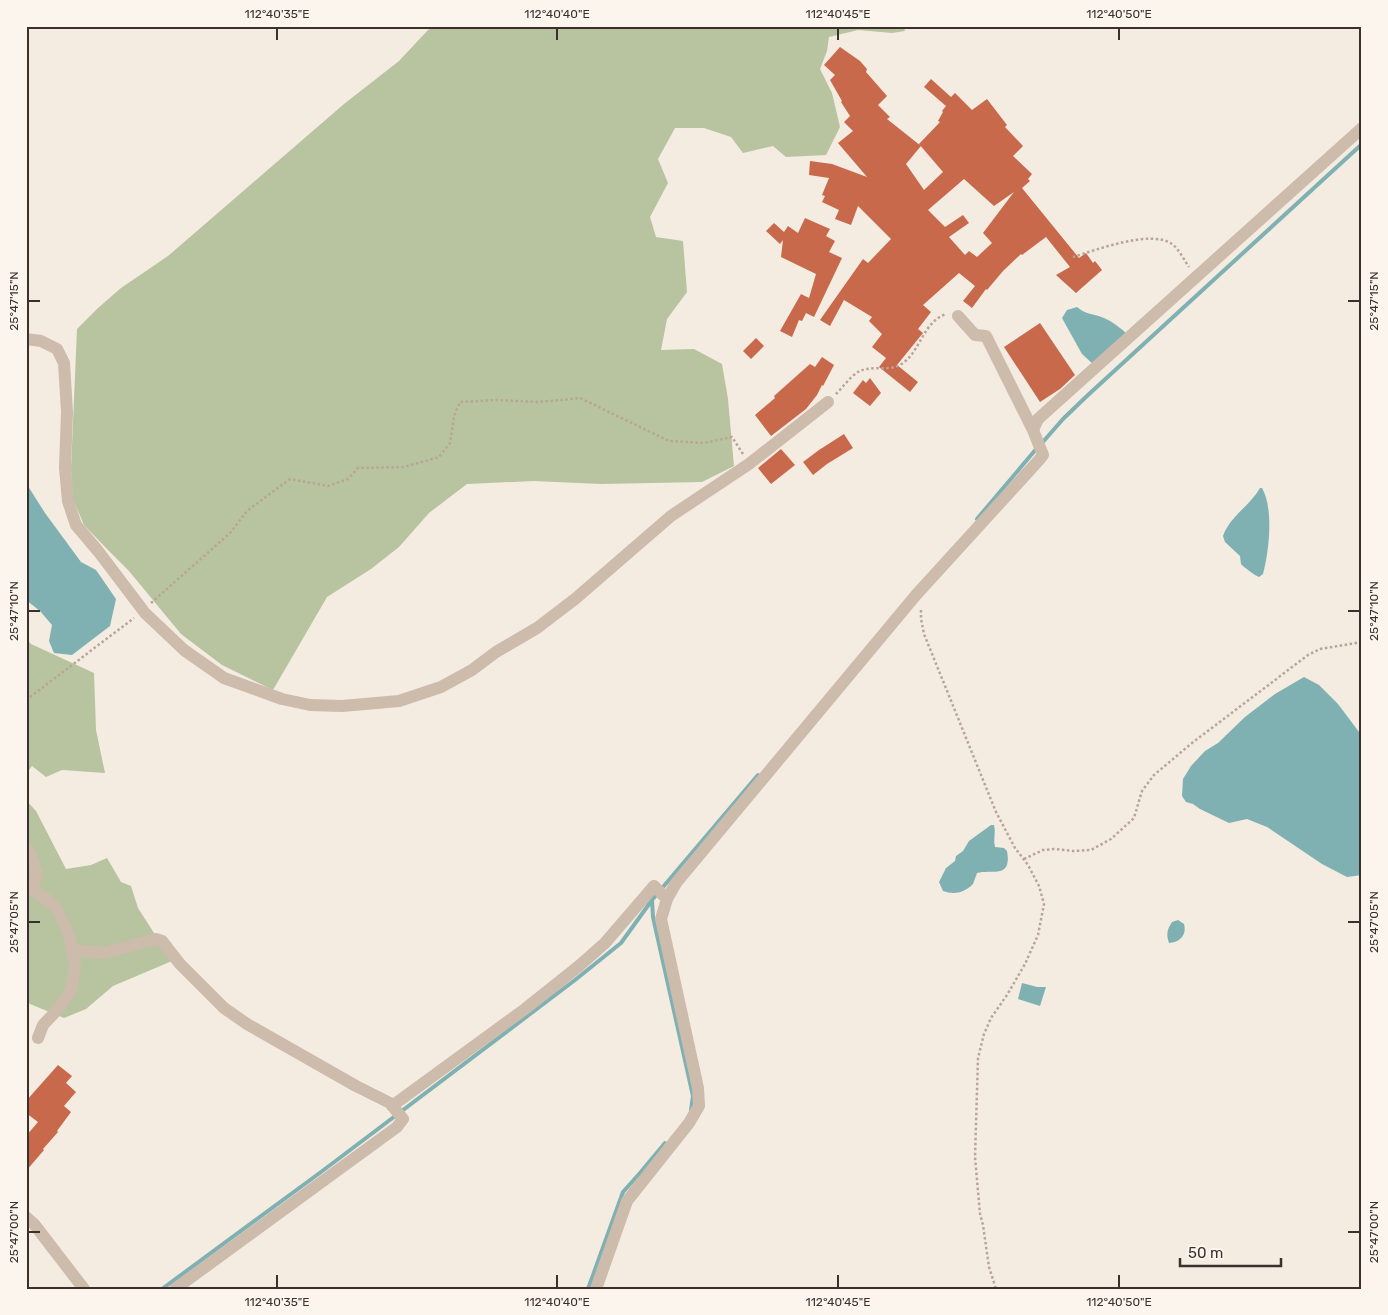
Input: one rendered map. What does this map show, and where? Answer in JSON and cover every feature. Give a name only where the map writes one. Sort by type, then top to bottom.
[{"type":"street","points":[[1035,435],[1038,419],[1362,128]]},
{"type":"street","points":[[596,1289],[627,1201],[689,1123],[699,1106],[698,1088],[661,919],[665,898],[682,875],[923,586],[1043,455],[986,336],[976,334],[958,316]]},
{"type":"street","points":[[26,339],[41,341],[57,349],[64,363],[66,476],[68,502],[76,525],[143,610],[184,650],[224,678],[274,696],[310,706],[342,706],[399,700],[441,687],[472,670],[496,652],[537,628],[671,516],[749,464],[828,402]]},
{"type":"street","points":[[26,848],[30,852],[37,875],[31,888],[56,907],[69,935],[75,964],[71,990],[59,1008],[43,1025],[38,1038]]},
{"type":"street","points":[[393,1107],[525,1009],[579,966],[605,943],[654,886],[665,898]]},
{"type":"street","points":[[72,950],[102,953],[156,939],[162,941],[180,964],[224,1008],[247,1024],[356,1086],[390,1103],[403,1119],[397,1127],[175,1289]]},
{"type":"street","points":[[26,1217],[34,1224],[84,1289]]},
{"type":"path","points":[[1073,257],[1136,239],[1163,240],[1173,245],[1196,277]]},
{"type":"path","points":[[828,402],[857,372],[870,368],[892,368],[902,364],[910,357],[931,322],[940,316],[946,314],[958,316]]},
{"type":"path","points":[[26,700],[143,610],[230,533],[247,511],[290,479],[328,486],[348,479],[358,468],[404,467],[439,457],[450,443],[454,416],[460,402],[497,400],[539,402],[580,398],[669,441],[704,443],[732,437],[749,464]]},
{"type":"path","points":[[923,586],[921,619],[924,634],[996,812],[1015,848],[1028,864],[1039,886],[1044,904],[1038,935],[1026,964],[991,1018],[984,1034],[978,1058],[975,1157],[980,1214],[989,1267],[996,1289]]},
{"type":"path","points":[[1024,859],[1044,850],[1091,850],[1111,839],[1134,818],[1142,792],[1154,775],[1192,743],[1308,655],[1320,649],[1362,642]]},
{"type":"green space","points":[[436,26],[903,26],[905,31],[892,33],[858,30],[829,37],[827,51],[820,69],[832,93],[840,127],[826,155],[786,157],[773,146],[743,153],[731,137],[704,128],[675,128],[658,159],[668,183],[650,217],[656,237],[683,241],[687,292],[667,319],[661,350],[694,349],[722,364],[728,399],[734,466],[702,482],[601,484],[534,481],[467,484],[429,513],[399,547],[371,569],[327,597],[273,690],[222,665],[181,634],[129,571],[84,525],[73,499],[71,469],[77,329],[121,288],[168,256],[344,104],[399,61],[428,30]]},
{"type":"green space","points":[[26,638],[31,644],[94,673],[96,730],[105,773],[62,770],[46,777],[32,766],[26,774]]},
{"type":"green space","points":[[26,800],[36,811],[66,869],[91,865],[107,858],[121,882],[131,886],[138,908],[172,961],[113,986],[86,1009],[64,1018],[30,1004],[26,1000]]},
{"type":"water","points":[[1077,307],[1084,312],[1111,321],[1128,335],[1093,364],[1082,354],[1062,318],[1067,310]]},
{"type":"water","points":[[26,483],[45,513],[81,562],[96,570],[116,599],[110,626],[72,655],[54,653],[49,641],[52,625],[40,611],[26,600]]},
{"type":"water","points":[[1262,488],[1266,497],[1269,530],[1265,565],[1263,574],[1259,577],[1241,564],[1240,556],[1225,542],[1223,536],[1230,523]]},
{"type":"water","points":[[1304,677],[1319,685],[1338,704],[1362,736],[1362,875],[1347,877],[1322,864],[1267,827],[1247,819],[1229,823],[1186,802],[1182,796],[1183,779],[1191,766],[1205,751],[1218,743],[1245,717],[1275,694]]},
{"type":"water","points":[[991,825],[994,825],[995,828],[995,847],[1004,848],[1007,851],[1007,866],[1000,871],[977,873],[973,884],[962,891],[951,893],[943,891],[939,882],[946,868],[955,861],[956,856],[963,851],[969,841]]},
{"type":"water","points":[[1178,920],[1184,924],[1183,935],[1176,941],[1169,943],[1167,935],[1169,927],[1172,922]]},
{"type":"water","points":[[1022,983],[1046,987],[1040,1006],[1018,999]]},
{"type":"building","points":[[840,47],[860,61],[867,69],[866,72],[887,96],[878,105],[890,117],[887,119],[920,145],[940,122],[938,121],[946,106],[924,87],[931,79],[951,97],[955,93],[972,110],[987,99],[1007,125],[1005,127],[1023,146],[1013,156],[1032,174],[1028,179],[1030,181],[1022,188],[1079,258],[1086,253],[1093,263],[1095,261],[1102,270],[1076,293],[1056,275],[1070,267],[1046,237],[1021,254],[1003,271],[972,308],[963,301],[975,286],[959,273],[923,305],[931,312],[918,329],[923,333],[897,365],[918,382],[910,392],[879,367],[886,358],[872,347],[882,334],[869,321],[872,317],[844,300],[830,326],[820,320],[863,259],[868,263],[891,239],[858,206],[851,225],[835,219],[839,210],[822,202],[825,196],[822,195],[829,178],[809,175],[810,161],[832,164],[867,177],[838,143],[853,131],[844,122],[850,116],[830,80],[835,75],[824,65]],"holes":[[[921,146],[943,172],[924,190],[906,164]],[[964,179],[994,206],[1014,192],[983,233],[992,243],[977,257],[969,251],[965,255],[949,237],[969,223],[963,215],[945,227],[928,210]]]},
{"type":"building","points":[[805,218],[830,229],[826,236],[835,241],[829,252],[842,258],[814,317],[806,313],[802,321],[799,320],[792,337],[780,331],[801,294],[809,298],[816,274],[781,257],[783,240],[780,244],[766,231],[774,223],[784,232],[788,226],[798,233]]},
{"type":"building","points":[[1040,323],[1075,375],[1060,389],[1040,402],[1004,347]]},
{"type":"building","points":[[756,338],[764,346],[751,359],[743,351]]},
{"type":"building","points":[[822,357],[834,365],[823,386],[806,409],[771,436],[755,415],[810,364],[815,367]]},
{"type":"building","points":[[870,378],[881,393],[870,406],[853,393],[863,380],[866,383]]},
{"type":"building","points":[[844,434],[853,448],[813,475],[803,462]]},
{"type":"building","points":[[781,449],[795,465],[771,484],[758,468]]},
{"type":"building","points":[[58,1065],[72,1076],[66,1083],[76,1092],[64,1106],[71,1112],[58,1132],[26,1171],[26,1136],[38,1122],[26,1113],[26,1101]]},
{"type":"waterway","points":[[1042,443],[1088,395],[1362,144]]},
{"type":"waterway","points":[[977,519],[1037,448]]},
{"type":"waterway","points":[[691,1110],[693,1096],[653,917],[652,900],[758,775]]},
{"type":"waterway","points":[[162,1289],[321,1172],[575,980],[621,943],[652,900]]},
{"type":"waterway","points":[[588,1289],[623,1192],[665,1143]]}]
